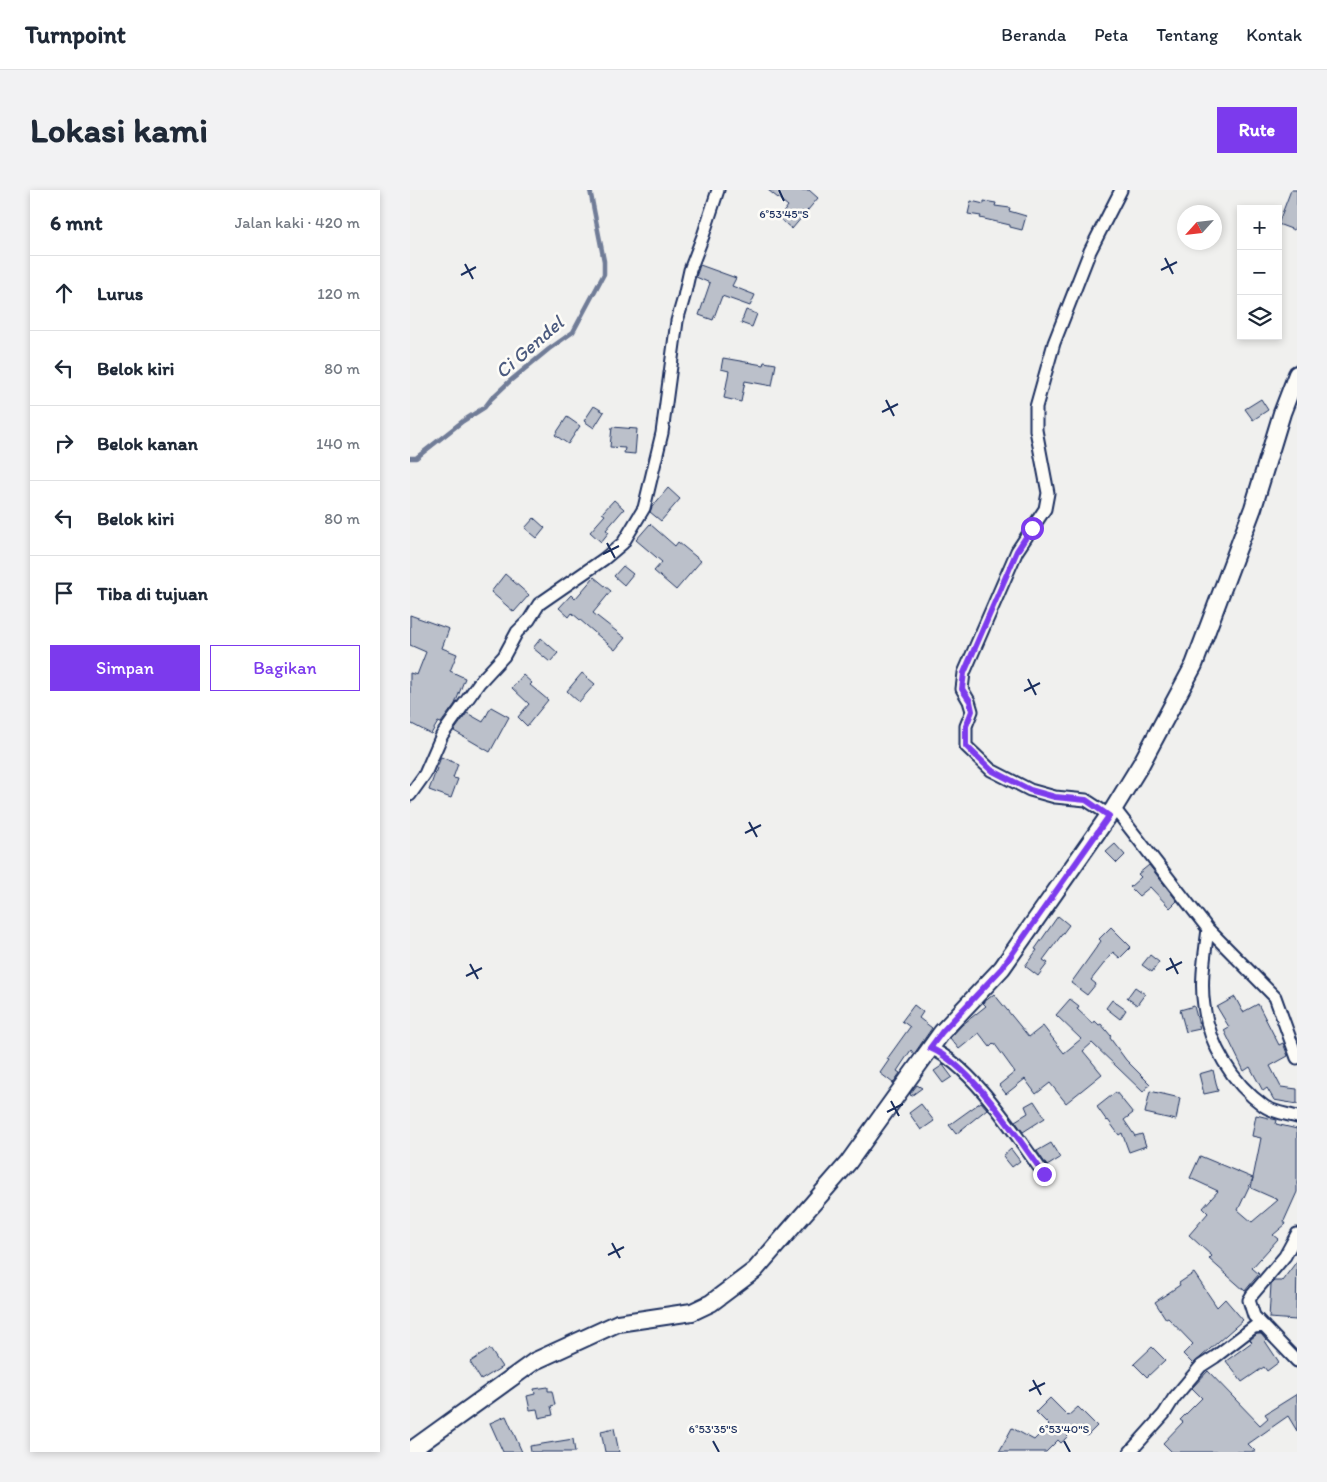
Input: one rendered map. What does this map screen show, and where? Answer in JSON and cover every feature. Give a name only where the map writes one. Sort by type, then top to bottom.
[{"type":"street","points":[[410,796],[425,774],[442,735],[479,683],[504,656],[517,632],[529,620],[539,604],[604,559],[623,543],[644,508],[662,433],[677,321],[690,270],[718,190]]},
{"type":"street","points":[[1121,190],[1090,251],[1054,343],[1036,407],[1036,430],[1048,493],[1045,509],[1017,551],[964,673],[962,689],[970,701],[972,711],[966,726],[966,746],[991,770],[1030,790],[1055,797],[1086,800],[1112,812],[1208,929],[1275,997],[1297,1058]]},
{"type":"street","points":[[410,1452],[535,1361],[618,1323],[692,1312],[711,1303],[755,1270],[848,1163],[942,1032],[1002,968],[1112,812],[1141,764],[1194,665],[1253,508],[1282,413],[1297,374]]},
{"type":"street","points":[[1208,929],[1203,970],[1204,1005],[1209,1029],[1220,1057],[1240,1083],[1265,1107],[1297,1117]]},
{"type":"street","points":[[930,1048],[950,1059],[970,1078],[1044,1174]]},
{"type":"street","points":[[1297,1234],[1285,1256],[1252,1295],[1250,1300],[1254,1316],[1297,1361]]},
{"type":"street","points":[[1130,1452],[1164,1414],[1174,1398],[1201,1366],[1216,1357],[1254,1327],[1264,1326]]},
{"type":"building","points":[[768,190],[809,190],[818,198],[792,229],[779,218],[788,206]]},
{"type":"building","points":[[1291,190],[1297,190],[1297,223],[1294,230],[1282,226],[1282,214]]},
{"type":"building","points":[[971,201],[984,204],[984,201],[996,203],[995,206],[1010,208],[1009,211],[1026,216],[1022,230],[1010,227],[1010,225],[980,218],[981,216],[968,214]]},
{"type":"building","points":[[700,265],[736,278],[732,286],[755,295],[750,306],[722,296],[713,320],[699,315],[710,283],[696,277]]},
{"type":"building","points":[[746,310],[757,314],[752,327],[741,323]]},
{"type":"building","points":[[723,358],[763,365],[764,362],[776,364],[772,386],[745,381],[741,402],[724,398],[729,371],[721,369]]},
{"type":"building","points":[[1261,399],[1268,410],[1253,420],[1245,409]]},
{"type":"building","points":[[594,406],[604,412],[594,428],[584,421]]},
{"type":"building","points":[[567,417],[580,426],[568,444],[555,435]]},
{"type":"building","points":[[612,427],[637,429],[635,454],[624,453],[625,448],[610,447]]},
{"type":"building","points":[[668,488],[680,499],[661,521],[650,512]]},
{"type":"building","points":[[614,500],[624,509],[606,530],[609,532],[601,542],[590,532],[605,515],[602,513]]},
{"type":"building","points":[[534,518],[545,528],[537,538],[525,528]]},
{"type":"building","points":[[650,524],[675,546],[678,542],[701,561],[676,590],[654,571],[662,562],[636,540]]},
{"type":"building","points":[[623,566],[633,574],[624,585],[614,576]]},
{"type":"building","points":[[505,574],[529,595],[514,612],[491,592]]},
{"type":"building","points":[[594,577],[611,591],[593,613],[625,638],[615,650],[572,613],[569,617],[559,608],[571,595],[575,599]]},
{"type":"building","points":[[410,615],[449,629],[442,648],[457,654],[450,671],[465,678],[455,704],[441,723],[438,722],[431,734],[410,723],[410,673],[417,675],[426,652],[410,645]]},
{"type":"building","points":[[541,638],[558,653],[550,662],[533,648]]},
{"type":"building","points":[[582,673],[595,684],[579,702],[567,691]]},
{"type":"building","points":[[523,675],[532,683],[530,685],[548,700],[527,726],[518,717],[529,704],[512,688]]},
{"type":"building","points":[[491,707],[509,717],[490,752],[454,731],[467,713],[483,722]]},
{"type":"building","points":[[441,757],[458,764],[453,778],[458,779],[451,798],[429,790]]},
{"type":"building","points":[[1115,844],[1125,855],[1117,863],[1106,852]]},
{"type":"building","points":[[1149,865],[1177,901],[1170,908],[1150,887],[1139,896],[1130,887],[1141,877],[1138,874]]},
{"type":"building","points":[[1058,916],[1069,925],[1043,960],[1048,963],[1038,976],[1025,966]]},
{"type":"building","points":[[1111,927],[1131,947],[1120,958],[1113,952],[1091,980],[1096,984],[1087,995],[1071,983],[1101,941],[1099,939]]},
{"type":"building","points":[[1150,955],[1159,962],[1152,972],[1142,965]]},
{"type":"building","points":[[1135,987],[1145,994],[1137,1005],[1127,998]]},
{"type":"building","points":[[994,994],[1029,1037],[1043,1026],[1064,1053],[1081,1039],[1056,1015],[1070,999],[1079,1006],[1077,1009],[1093,1024],[1095,1021],[1099,1025],[1101,1024],[1126,1060],[1150,1084],[1143,1092],[1092,1043],[1083,1051],[1102,1074],[1066,1103],[1050,1083],[1036,1094],[1025,1079],[1006,1094],[999,1085],[1015,1072],[994,1043],[990,1047],[979,1033],[959,1049],[950,1038],[962,1025],[986,1006],[983,1003]]},
{"type":"building","points":[[1235,997],[1243,1012],[1258,1004],[1279,1045],[1283,1043],[1288,1056],[1270,1066],[1281,1087],[1297,1089],[1297,1104],[1274,1100],[1267,1088],[1263,1091],[1250,1067],[1244,1071],[1224,1030],[1229,1027],[1217,1007]]},
{"type":"building","points":[[1112,1000],[1126,1010],[1120,1019],[1106,1008]]},
{"type":"building","points":[[914,1005],[923,1012],[919,1018],[932,1028],[914,1054],[911,1050],[897,1071],[900,1073],[893,1083],[880,1073],[889,1060],[887,1059],[910,1027],[902,1021]]},
{"type":"building","points":[[1194,1006],[1200,1029],[1186,1032],[1180,1010]]},
{"type":"building","points":[[943,1065],[952,1077],[943,1083],[934,1071]]},
{"type":"building","points":[[1213,1070],[1218,1091],[1204,1094],[1199,1074]]},
{"type":"building","points":[[917,1085],[922,1088],[911,1096],[910,1094]]},
{"type":"building","points":[[1150,1091],[1180,1098],[1176,1120],[1145,1113]]},
{"type":"building","points":[[1116,1092],[1133,1113],[1124,1120],[1135,1136],[1142,1134],[1146,1146],[1129,1152],[1122,1133],[1119,1135],[1097,1107]]},
{"type":"building","points":[[1034,1101],[1045,1118],[1023,1132],[1015,1121],[1028,1113],[1025,1106]]},
{"type":"building","points":[[981,1102],[987,1109],[956,1134],[949,1125]]},
{"type":"building","points":[[921,1104],[934,1121],[921,1130],[909,1113]]},
{"type":"building","points":[[1256,1115],[1277,1120],[1276,1124],[1297,1129],[1297,1192],[1284,1221],[1286,1224],[1273,1235],[1278,1239],[1252,1268],[1259,1274],[1245,1291],[1209,1259],[1212,1256],[1189,1235],[1208,1213],[1203,1208],[1218,1191],[1190,1178],[1200,1156],[1253,1178],[1261,1138],[1252,1136]],"holes":[[[1253,1178],[1251,1188],[1278,1200],[1252,1222],[1238,1210]]]},
{"type":"building","points":[[1051,1143],[1060,1158],[1047,1166],[1037,1151]]},
{"type":"building","points":[[1011,1149],[1020,1161],[1012,1167],[1003,1156]]},
{"type":"building","points":[[1297,1261],[1296,1320],[1269,1318],[1271,1284],[1274,1281],[1282,1281]]},
{"type":"building","points":[[1194,1273],[1217,1307],[1225,1299],[1243,1320],[1193,1364],[1183,1354],[1193,1344],[1168,1318],[1166,1319],[1155,1302]]},
{"type":"building","points":[[1257,1334],[1261,1334],[1266,1340],[1279,1362],[1267,1371],[1264,1367],[1242,1382],[1226,1361],[1252,1342],[1250,1340]]},
{"type":"building","points":[[1152,1347],[1165,1360],[1147,1377],[1134,1364]]},
{"type":"building","points":[[490,1349],[502,1367],[481,1380],[470,1362]]},
{"type":"building","points":[[1208,1371],[1260,1425],[1268,1418],[1265,1414],[1297,1394],[1297,1431],[1288,1416],[1248,1444],[1256,1452],[1172,1452],[1163,1443],[1183,1422],[1180,1420],[1202,1398],[1192,1388]]},
{"type":"building","points":[[548,1387],[548,1391],[552,1391],[555,1405],[551,1406],[553,1415],[539,1418],[537,1409],[530,1410],[527,1396],[535,1394],[534,1389]]},
{"type":"building","points":[[1050,1398],[1068,1416],[1078,1407],[1097,1426],[1087,1436],[1077,1427],[1061,1443],[1058,1440],[1046,1452],[999,1452],[1012,1428],[1034,1440],[1049,1425],[1036,1412]]},
{"type":"building","points":[[506,1416],[522,1452],[503,1452],[490,1423]]},
{"type":"building","points":[[614,1428],[619,1452],[605,1452],[601,1431]]},
{"type":"building","points":[[573,1439],[575,1452],[531,1452],[530,1446]]},
{"type":"waterway","name":"Ci Gendel","points":[[410,458],[416,458],[463,421],[485,407],[510,381],[573,332],[604,274],[604,261],[590,190]]},
{"type":"route","points":[[1032,528],[1017,551],[964,673],[962,689],[970,701],[972,711],[966,726],[966,746],[991,770],[1030,790],[1055,797],[1086,800],[1109,816],[1002,968],[942,1032],[930,1048],[950,1059],[970,1078],[1002,1117],[1044,1174]]}]
